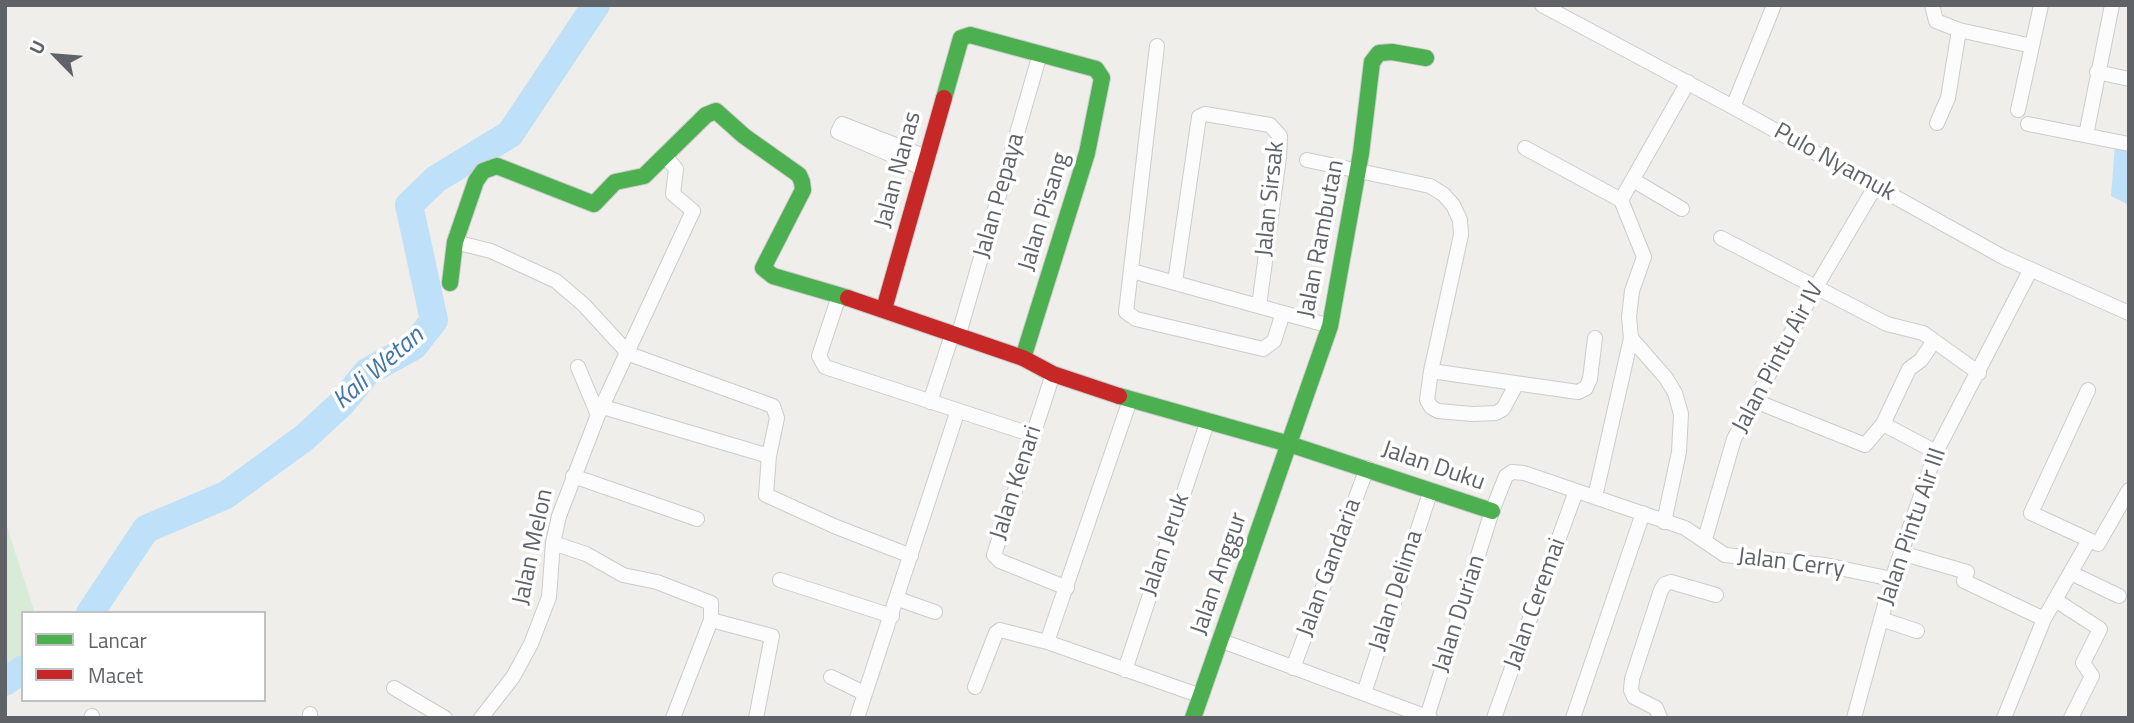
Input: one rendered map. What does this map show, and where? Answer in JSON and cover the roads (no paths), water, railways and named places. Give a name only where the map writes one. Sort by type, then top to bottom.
[{"type":"street","points":[[1733,107],[1774,5]]},
{"type":"street","points":[[1932,5],[1936,21],[1959,30],[2032,46]]},
{"type":"street","points":[[2018,110],[2041,5]]},
{"type":"street","points":[[2086,135],[2112,5]]},
{"type":"street","name":"Pulo Nyamuk","points":[[1546,6],[2031,270],[2129,313]]},
{"type":"street","points":[[1937,123],[1948,98],[1959,30]]},
{"type":"street","name":"Jalan Nanas","points":[[884,309],[957,43],[970,35],[1040,54]]},
{"type":"street","points":[[1157,46],[1126,312],[1136,319],[1263,349],[1274,341],[1283,313]]},
{"type":"street","name":"Jalan Rambutan","points":[[1289,444],[1329,326],[1372,62],[1379,53],[1392,52],[1426,58]]},
{"type":"street","name":"Jalan Pisang","points":[[1023,358],[1087,153],[1102,78],[1096,69],[1040,54]]},
{"type":"street","name":"Jalan Pepaya","points":[[930,402],[955,336],[1040,54]]},
{"type":"street","points":[[2097,72],[2129,79]]},
{"type":"street","points":[[1620,200],[1688,82]]},
{"type":"street","name":"Jalan Duku","points":[[666,157],[706,115],[716,111],[744,136],[799,175],[803,190],[764,261],[763,268],[773,276],[884,309],[1023,358],[1053,374],[1130,400],[1289,444],[1492,511],[1506,476],[1517,471],[1643,513],[1701,536]]},
{"type":"street","name":"Jalan Sirsak","points":[[1175,282],[1199,117],[1205,114],[1270,125],[1279,132],[1279,156],[1259,306]]},
{"type":"street","points":[[842,124],[924,162],[838,132],[842,124]]},
{"type":"street","points":[[2028,124],[2129,144]]},
{"type":"street","points":[[1525,148],[1620,200],[1644,257],[1632,291],[1630,334],[1595,497]]},
{"type":"street","points":[[450,283],[455,242],[476,181],[491,167],[507,169],[594,204],[615,182],[644,176],[666,157]]},
{"type":"street","name":"Jalan Melon","points":[[481,718],[513,677],[543,617],[551,584],[553,543],[573,475],[693,211],[690,205],[673,194],[676,169],[666,157]]},
{"type":"street","points":[[1307,160],[1430,187],[1444,194],[1460,220],[1461,235],[1431,371],[1427,400],[1430,407],[1438,411],[1496,413],[1503,409],[1516,385]]},
{"type":"street","points":[[1633,180],[1682,209]]},
{"type":"street","name":"Jalan Pintu Air IV","points":[[1701,536],[1734,439],[1816,287],[1875,187]]},
{"type":"street","points":[[1721,237],[1887,324],[1916,330],[1979,373]]},
{"type":"street","points":[[455,242],[491,251],[562,285],[629,354],[773,406],[777,418],[769,456],[765,492],[768,496],[911,556]]},
{"type":"street","name":"Jalan Pintu Air III","points":[[1854,718],[1900,553],[1936,452],[2031,270]]},
{"type":"street","points":[[1132,271],[1329,326]]},
{"type":"street","points":[[839,296],[819,356],[821,365],[957,413],[1033,435]]},
{"type":"street","points":[[1630,334],[1666,378],[1675,393],[1681,414],[1679,452],[1664,522]]},
{"type":"street","points":[[1431,371],[1578,392],[1586,388],[1590,379],[1595,338]]},
{"type":"street","points":[[1755,401],[1865,445],[1883,424],[1909,369],[1921,360],[1934,341]]},
{"type":"street","points":[[578,367],[601,411],[769,456]]},
{"type":"street","name":"Jalan Kenari","points":[[1053,374],[994,555],[1000,561],[1066,588]]},
{"type":"street","points":[[2088,390],[2031,513],[2093,543]]},
{"type":"street","points":[[1047,642],[1130,400]]},
{"type":"street","points":[[857,718],[957,413]]},
{"type":"street","name":"Jalan Jeruk","points":[[1125,670],[1208,420]]},
{"type":"street","points":[[1883,424],[1936,452]]},
{"type":"street","name":"Jalan Anggur","points":[[1193,718],[1289,444]]},
{"type":"street","name":"Jalan Gandaria","points":[[1293,668],[1367,468]]},
{"type":"street","points":[[573,475],[697,519]]},
{"type":"street","name":"Jalan Delima","points":[[1364,692],[1431,490]]},
{"type":"street","points":[[2004,718],[2044,619],[2071,573],[2129,490]]},
{"type":"street","name":"Jalan Ceremai","points":[[1494,718],[1576,491]]},
{"type":"street","name":"Jalan Durian","points":[[1428,717],[1492,511]]},
{"type":"street","points":[[1573,718],[1643,513]]},
{"type":"street","name":"Jalan Cerry","points":[[1701,536],[1725,555],[1825,565],[1892,579]]},
{"type":"street","points":[[553,543],[586,554],[630,578],[657,582],[711,603],[711,620],[673,718]]},
{"type":"street","points":[[1900,553],[1967,572],[1964,580],[2044,619]]},
{"type":"street","points":[[2071,573],[2119,596]]},
{"type":"street","points":[[780,580],[892,616]]},
{"type":"street","points":[[1660,718],[1656,708],[1634,697],[1631,691],[1632,679],[1663,587],[1671,582],[1716,595]]},
{"type":"street","points":[[898,599],[935,612]]},
{"type":"street","points":[[2057,601],[2100,629],[2083,663],[2092,676],[2071,718]]},
{"type":"street","points":[[1881,619],[1917,631]]},
{"type":"street","points":[[711,620],[772,636],[756,718]]},
{"type":"street","points":[[975,687],[1000,629],[1047,642],[1201,696]]},
{"type":"street","points":[[1222,641],[1428,717]]},
{"type":"street","points":[[831,677],[864,693]]},
{"type":"street","points":[[394,688],[445,718]]},
{"type":"water","points":[[2115,145],[2129,148],[2129,205],[2111,196]]},
{"type":"waterway","name":"Kali Wetan","points":[[91,611],[146,529],[226,495],[304,438],[342,403],[367,372],[414,346],[434,320],[409,205],[436,179],[510,134],[596,5]]},
{"type":"waterway","name":"Kali Wetan","points":[[5,682],[21,670]]}]
